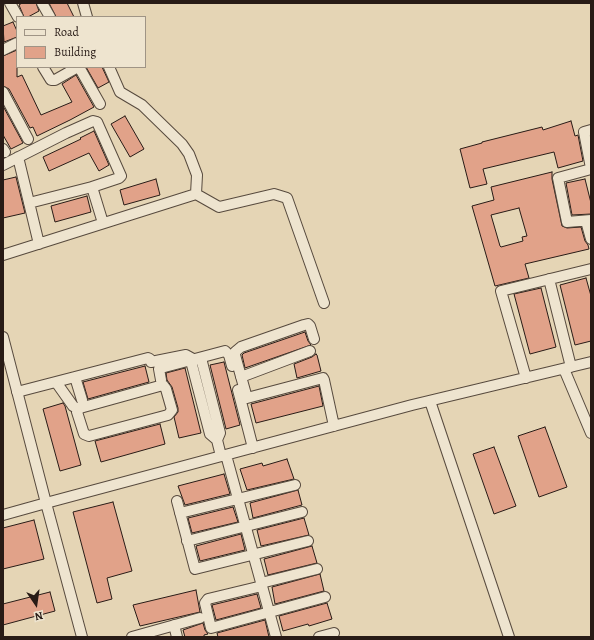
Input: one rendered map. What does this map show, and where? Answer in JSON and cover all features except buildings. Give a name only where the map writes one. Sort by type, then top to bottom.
[{"type":"street","points":[[10,3],[17,16]]},
{"type":"street","points":[[42,3],[49,16]]},
{"type":"street","points":[[83,3],[87,16]]},
{"type":"street","points":[[3,50],[16,44]]},
{"type":"street","points":[[44,68],[51,80],[55,80],[76,68]]},
{"type":"street","points":[[79,68],[100,104]]},
{"type":"street","points":[[109,68],[120,92],[142,105],[182,144],[189,154],[197,175],[196,194]]},
{"type":"street","points":[[3,92],[28,140]]},
{"type":"street","points":[[3,165],[66,133],[93,121],[97,122],[121,176],[92,187],[29,202]]},
{"type":"street","points":[[591,130],[584,132],[591,168],[558,178],[567,222],[588,220],[591,239]]},
{"type":"street","points":[[18,157],[39,244]]},
{"type":"street","points":[[92,187],[103,223]]},
{"type":"street","points":[[3,255],[196,194],[219,207],[274,194],[287,198],[324,303]]},
{"type":"street","points":[[526,378],[501,291],[591,269]]},
{"type":"street","points":[[549,279],[568,368],[591,433]]},
{"type":"street","points":[[256,447],[247,398],[235,355],[236,352],[241,347],[308,324],[314,340]]},
{"type":"street","points":[[3,337],[82,637]]},
{"type":"street","points":[[159,383],[160,368],[226,351],[228,353],[256,447]]},
{"type":"street","points":[[241,377],[310,352]]},
{"type":"street","points":[[151,362],[182,355],[195,360],[220,433],[217,440],[238,499],[276,637]]},
{"type":"street","points":[[17,392],[148,358],[150,359],[159,383],[166,389],[172,410],[168,415],[86,435],[83,431],[77,412],[80,405],[75,377]]},
{"type":"street","points":[[3,515],[430,401],[591,362]]},
{"type":"street","points":[[247,398],[322,378],[324,380],[334,426]]},
{"type":"street","points":[[56,382],[73,406],[159,383]]},
{"type":"street","points":[[430,401],[509,637]]},
{"type":"street","points":[[180,513],[295,484]]},
{"type":"street","points":[[178,501],[195,569],[308,541]]},
{"type":"street","points":[[187,541],[302,512]]},
{"type":"street","points":[[317,569],[206,601],[205,604],[212,632],[269,612],[325,597]]},
{"type":"street","points":[[132,637],[200,618]]},
{"type":"street","points":[[174,625],[177,637]]},
{"type":"street","points":[[319,637],[334,633]]}]
